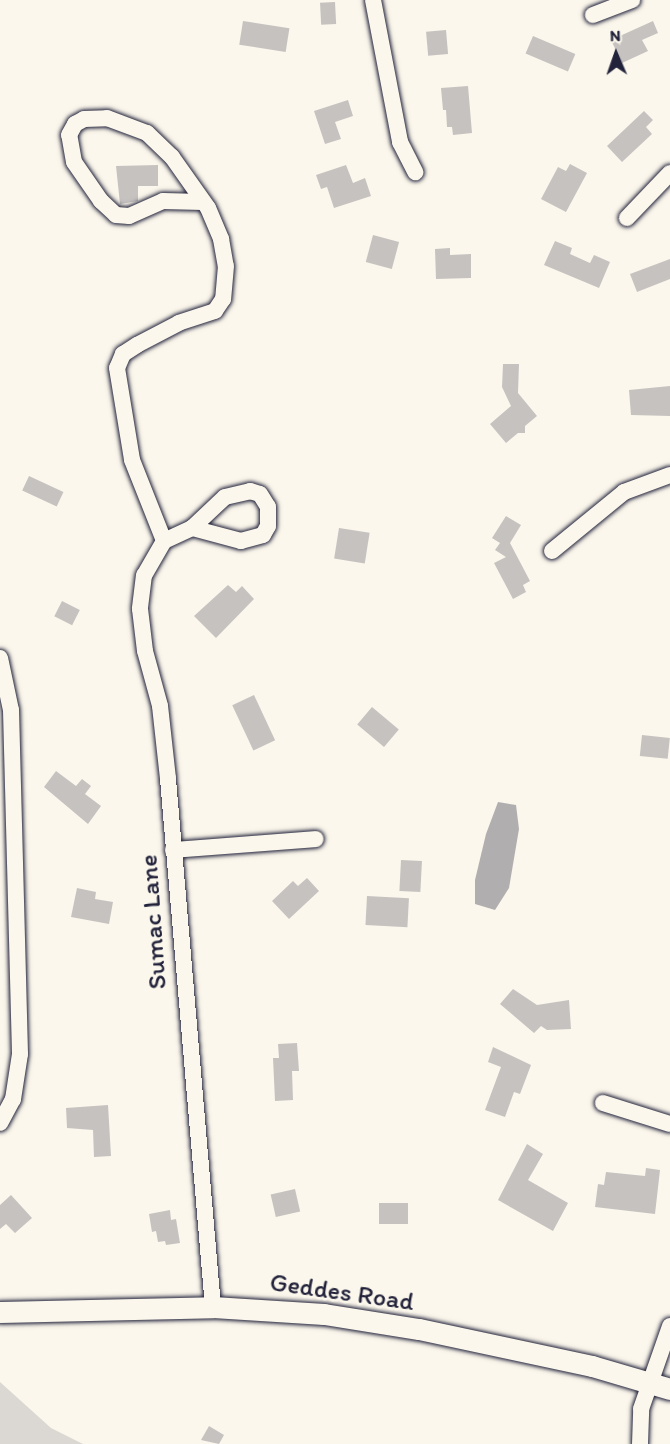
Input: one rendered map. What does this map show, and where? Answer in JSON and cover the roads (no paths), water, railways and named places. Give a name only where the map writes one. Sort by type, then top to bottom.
[{"type":"main road","name":"Geddes Road","points":[[0,1312],[213,1306],[324,1314],[419,1329],[592,1366],[660,1386]]},
{"type":"street","points":[[373,0],[400,142],[415,171]]},
{"type":"street","points":[[592,15],[633,0]]},
{"type":"street","points":[[192,528],[164,541],[132,460],[117,368],[123,354],[179,323],[216,311],[223,299],[226,266],[221,239],[203,202],[172,157],[147,133],[107,118],[84,119],[75,124],[68,147],[74,162],[101,201],[116,214],[129,216],[163,201],[203,202]]},
{"type":"street","points":[[627,218],[670,173]]},
{"type":"street","points":[[552,551],[624,492],[670,475]]},
{"type":"street","name":"Sumac Lane","points":[[164,541],[144,575],[140,609],[145,651],[160,706],[213,1306]]},
{"type":"street","points":[[0,658],[11,710],[20,1054],[13,1099],[0,1123]]},
{"type":"street","points":[[173,850],[316,839]]},
{"type":"street","points":[[603,1103],[670,1124]]},
{"type":"street","points":[[640,1444],[641,1409],[660,1386],[670,1326]]}]
